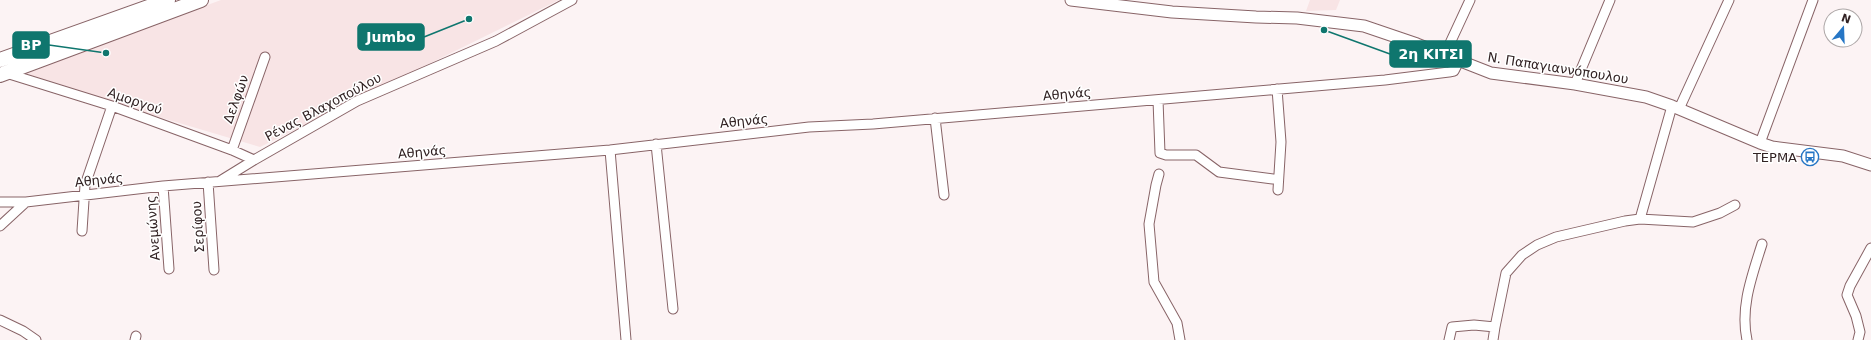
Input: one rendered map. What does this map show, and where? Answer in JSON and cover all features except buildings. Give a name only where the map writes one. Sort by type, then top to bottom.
[{"type":"main road","points":[[0,60],[168,0]]},
{"type":"main road","points":[[3,74],[201,0]]},
{"type":"street","name":"Ρένας Βλαχοπούλου","points":[[219,182],[254,160],[358,101],[496,41],[572,0]]},
{"type":"street","name":"Ν. Παπαγιαννόπουλου","points":[[1071,0],[1172,12],[1297,18],[1358,26],[1389,34],[1445,54],[1491,74],[1575,84],[1646,97],[1676,107],[1760,143],[1843,156],[1871,165]]},
{"type":"street","points":[[1445,54],[1470,0]]},
{"type":"street","points":[[1575,84],[1610,0]]},
{"type":"street","points":[[1640,219],[1676,107],[1729,0]]},
{"type":"street","points":[[1760,143],[1813,0]]},
{"type":"street","name":"Δελφών","points":[[232,150],[265,57]]},
{"type":"street","name":"Αθηνάς","points":[[0,202],[26,202],[83,194],[208,182],[610,150],[809,127],[1158,100],[1277,89],[1449,72],[1457,67],[1459,61]]},
{"type":"street","name":"Αμοργού","points":[[3,74],[112,106],[232,150],[254,160]]},
{"type":"street","points":[[1277,89],[1281,142],[1278,190]]},
{"type":"street","points":[[1158,100],[1160,153],[1166,155],[1196,155],[1219,172],[1274,179]]},
{"type":"street","points":[[82,231],[83,194],[112,106]]},
{"type":"street","points":[[935,118],[944,195]]},
{"type":"street","points":[[656,144],[673,309]]},
{"type":"street","points":[[610,150],[626,340]]},
{"type":"street","points":[[1160,174],[1156,185],[1149,224],[1153,275],[1154,282],[1159,293],[1177,323],[1180,340]]},
{"type":"street","name":"Σερίφου","points":[[208,182],[214,270]]},
{"type":"street","name":"Ανεμώνης","points":[[163,186],[169,269]]},
{"type":"street","points":[[0,226],[26,202]]},
{"type":"street","points":[[1493,340],[1506,273],[1522,255],[1537,245],[1556,237],[1625,220],[1640,219],[1693,222],[1720,213],[1735,206]]},
{"type":"street","points":[[1747,340],[1744,327],[1744,310],[1749,286],[1762,244]]},
{"type":"street","points":[[1858,340],[1860,332],[1856,316],[1847,295],[1850,286],[1871,248]]},
{"type":"street","points":[[0,320],[23,331],[36,340]]},
{"type":"street","points":[[1449,340],[1452,327],[1456,325],[1495,327]]},
{"type":"shaded area","points":[[221,0],[559,0],[260,147],[17,75]]},
{"type":"shaded area","points":[[1310,0],[1340,0],[1336,10],[1306,11]]},
{"type":"place","name":"Jumbo","points":[[469,19]]},
{"type":"place","name":"2η ΚΙΤΣΙ","points":[[1324,30]]},
{"type":"place","name":"BP","points":[[106,53]]},
{"type":"place","name":"ΤΕΡΜΑ","points":[[1810,157]]}]
